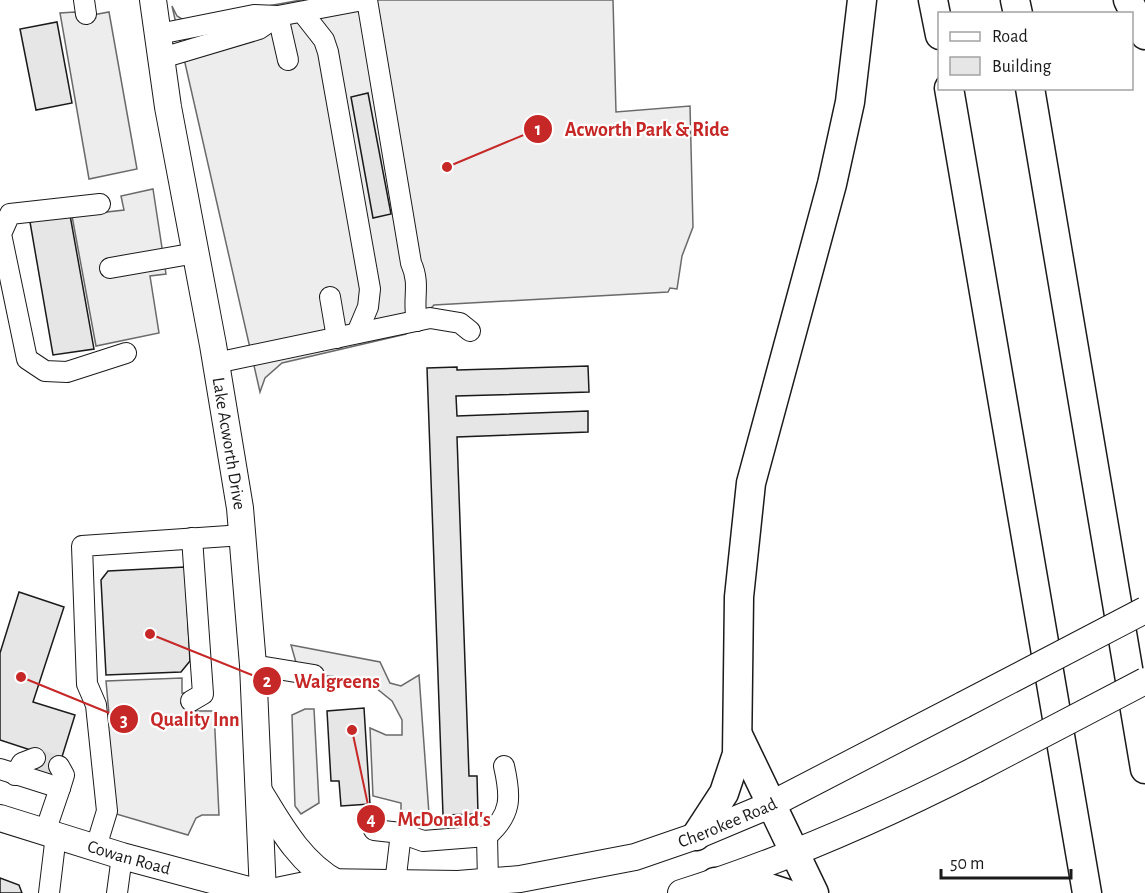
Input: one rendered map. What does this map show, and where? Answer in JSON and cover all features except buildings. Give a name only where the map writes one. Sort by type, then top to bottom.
[{"type":"highway","points":[[696,836],[724,793],[737,754],[739,597],[751,483],[832,184],[850,102],[862,0]]},
{"type":"highway","points":[[933,0],[938,29]]},
{"type":"highway","points":[[1128,0],[1145,35]]},
{"type":"highway","points":[[949,90],[1086,893]]},
{"type":"highway","points":[[1030,90],[1145,769]]},
{"type":"highway","points":[[739,737],[770,805],[797,853],[814,893]]},
{"type":"highway","points":[[715,882],[763,886],[785,893]]},
{"type":"main road","name":"Lake Acworth Drive","points":[[153,0],[168,107],[216,363],[243,535],[253,665],[264,893]]},
{"type":"main road","name":"Cherokee Road","points":[[264,893],[320,882],[395,884],[488,882],[548,875],[617,861],[696,836],[770,805],[1145,610]]},
{"type":"main road","points":[[681,893],[797,853],[889,814],[1145,681]]},
{"type":"main road","points":[[259,790],[292,843],[315,868],[337,883]]},
{"type":"main road","name":"Cowan Road","points":[[0,818],[122,856],[264,893]]},
{"type":"lane","points":[[160,46],[259,29],[278,16],[365,0],[411,263],[418,278],[415,312],[417,321]]},
{"type":"lane","points":[[302,12],[324,40],[328,52],[370,289],[368,307],[357,333]]},
{"type":"lane","points":[[278,16],[288,60]]},
{"type":"lane","points":[[100,204],[10,213],[1,234],[27,359],[45,371],[67,372],[123,354]]},
{"type":"lane","points":[[111,268],[196,254]]},
{"type":"lane","points":[[330,297],[337,338]]},
{"type":"lane","points":[[216,363],[430,318],[460,322],[470,331]]},
{"type":"lane","points":[[96,848],[107,812],[96,705],[87,684],[82,546],[243,535]]},
{"type":"lane","points":[[190,701],[203,694],[192,538]]},
{"type":"lane","points":[[253,665],[314,675]]},
{"type":"lane","points":[[7,772],[35,758]]},
{"type":"lane","points":[[49,893],[51,834],[64,775],[58,766]]},
{"type":"lane","points":[[374,830],[401,834],[423,841],[487,836],[507,814],[509,787],[504,766]]},
{"type":"lane","points":[[7,772],[60,788]]},
{"type":"lane","points":[[395,884],[401,834]]},
{"type":"lane","points":[[487,836],[488,882]]},
{"type":"lane","points":[[117,893],[122,856]]},
{"type":"shaded area","points":[[301,0],[613,0],[616,112],[690,106],[693,227],[682,256],[677,289],[670,288],[668,292],[434,305],[406,334],[282,363],[265,378],[260,392],[172,6],[177,16],[185,21]]},
{"type":"shaded area","points":[[75,12],[77,18],[109,12],[137,169],[89,179],[60,13]]},
{"type":"shaded area","points":[[153,189],[166,274],[150,276],[159,333],[96,346],[72,216],[124,210],[121,196]]},
{"type":"shaded area","points":[[291,645],[380,662],[390,683],[401,686],[419,675],[429,814],[415,824],[401,824],[401,803],[373,796],[370,728],[386,735],[402,735],[402,720],[392,701],[366,680],[299,673]]},
{"type":"shaded area","points":[[182,678],[182,693],[189,693],[190,711],[214,711],[219,815],[202,815],[196,818],[188,835],[106,811],[96,714],[109,714],[106,681]]},
{"type":"shaded area","points":[[305,709],[314,709],[319,803],[301,814],[295,806],[292,715]]},
{"type":"tunnel","points":[[35,758],[59,766]]},
{"type":"place","name":"Acworth Park & Ride","points":[[447,167]]},
{"type":"place","name":"Walgreens","points":[[150,634]]},
{"type":"place","name":"Quality Inn","points":[[21,677]]},
{"type":"place","name":"McDonald's","points":[[352,730]]}]
